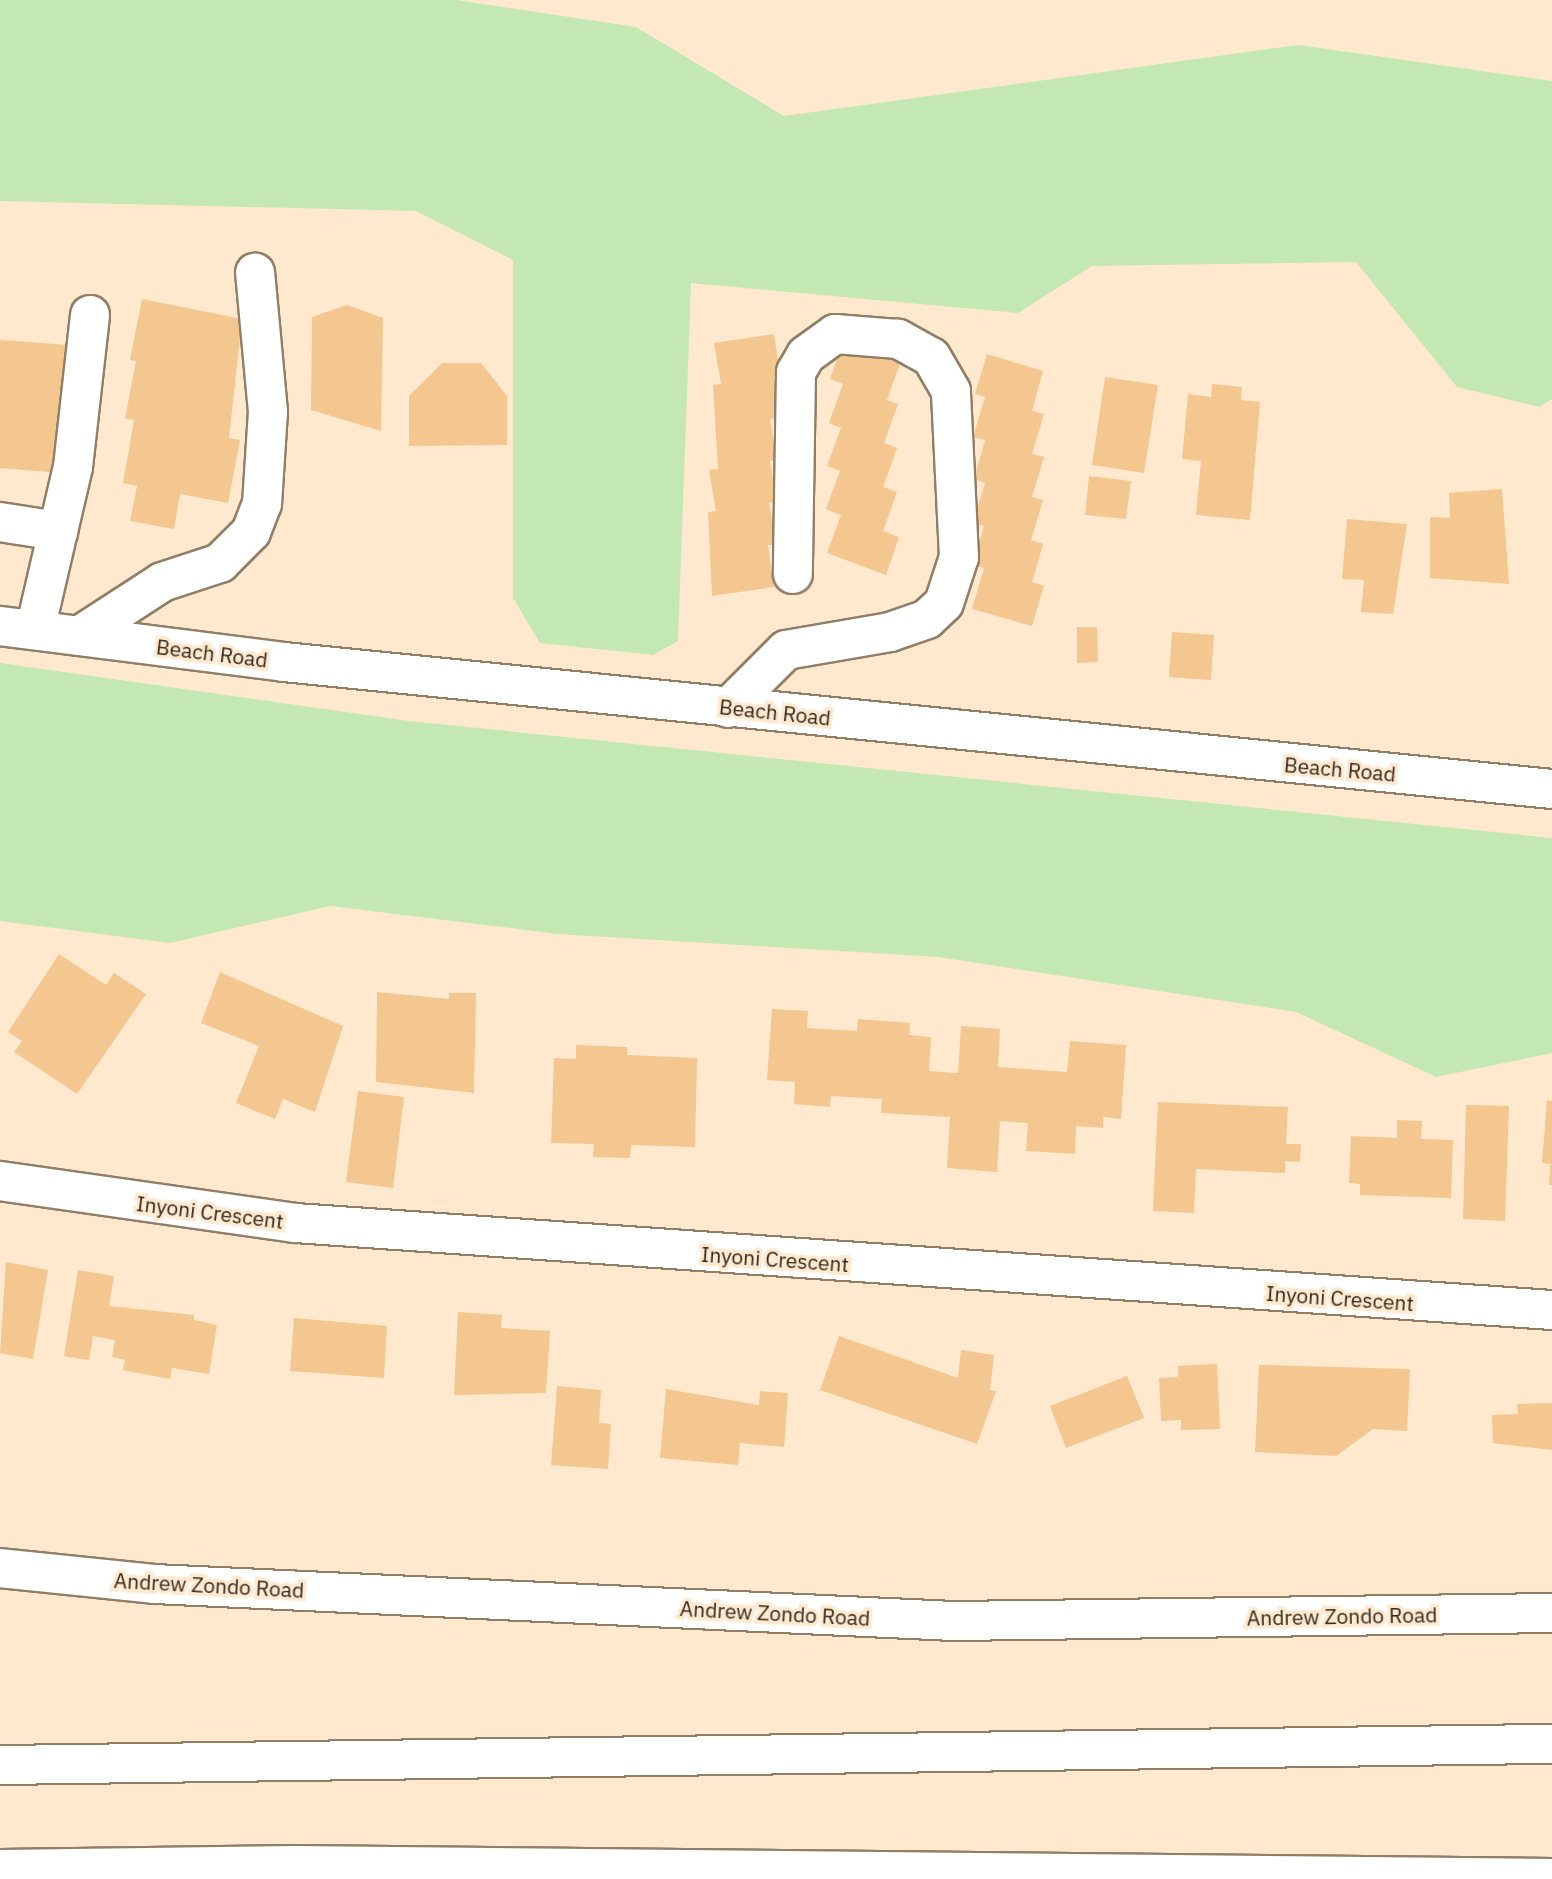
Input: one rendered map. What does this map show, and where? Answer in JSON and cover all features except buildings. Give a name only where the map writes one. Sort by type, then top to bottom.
[{"type":"main road","points":[[79,636],[151,588],[220,563],[251,532],[262,504],[268,412],[255,273]]},
{"type":"main road","points":[[17,628],[58,531],[82,403],[90,315]]},
{"type":"main road","points":[[728,708],[786,650],[890,632],[928,619],[944,603],[959,557],[951,391],[932,357],[898,339],[835,334],[806,355],[796,372],[793,574]]},
{"type":"main road","points":[[0,522],[58,531]]},
{"type":"main road","name":"Beach Road","points":[[17,628],[728,708],[1552,789]]},
{"type":"main road","name":"Inyoni Crescent","points":[[0,1181],[295,1223],[1552,1310]]},
{"type":"main road","name":"Andrew Zondo Road","points":[[0,1568],[154,1584],[952,1621],[1552,1613]]},
{"type":"main road","points":[[0,1765],[1552,1744]]},
{"type":"main road","points":[[0,1869],[294,1865],[1552,1878]]},
{"type":"green space","points":[[0,0],[456,0],[636,27],[784,116],[1298,45],[1552,81],[1552,399],[1539,407],[1457,387],[1356,262],[1092,266],[1018,313],[691,283],[678,641],[653,655],[540,643],[513,598],[513,260],[416,211],[0,201]]},
{"type":"green space","points":[[0,663],[409,721],[1552,838],[1552,1053],[1436,1077],[1296,1012],[938,957],[558,934],[330,906],[170,943],[0,921]]}]
